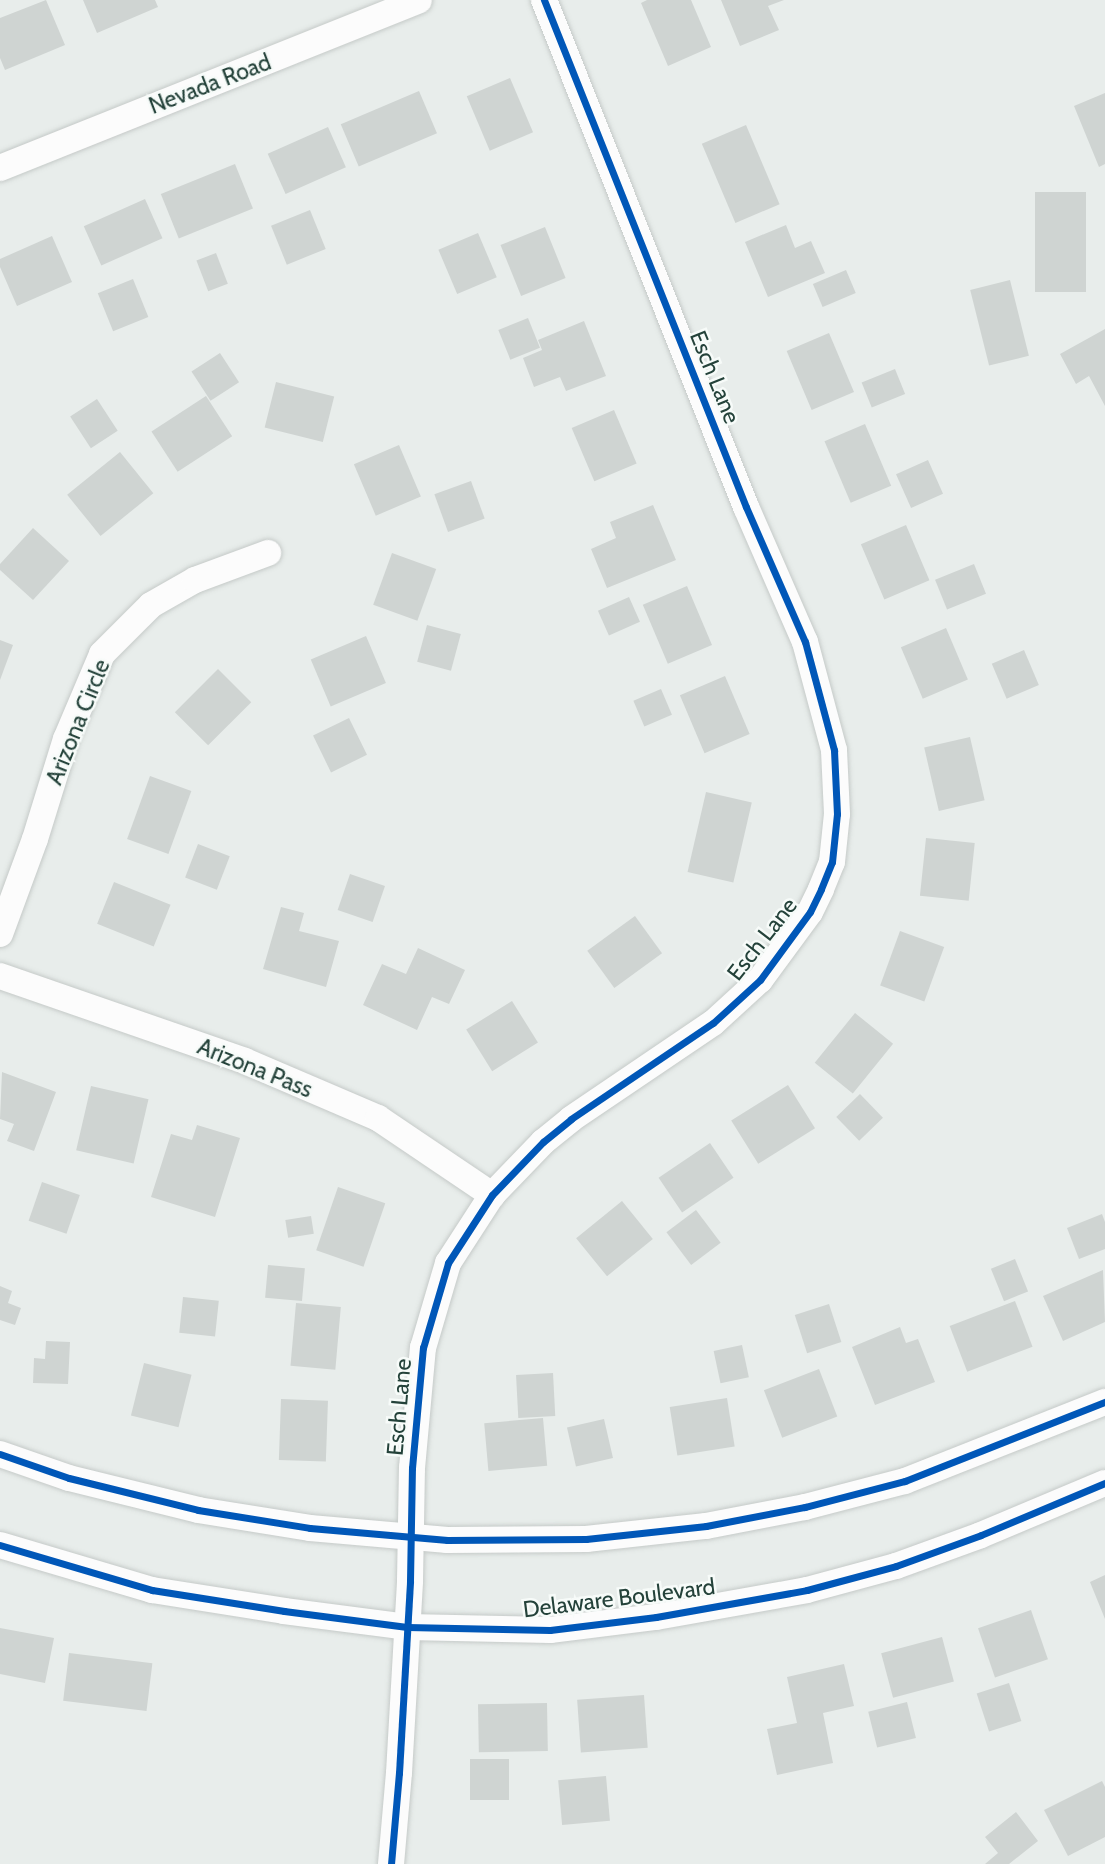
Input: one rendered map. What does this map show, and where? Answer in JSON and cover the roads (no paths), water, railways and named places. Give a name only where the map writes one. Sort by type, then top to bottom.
[{"type":"street","name":"Nevada Road","points":[[0,168],[419,0]]},
{"type":"street","name":"Esch Lane","points":[[391,1864],[400,1773],[412,1468],[423,1348],[448,1263],[492,1195],[543,1142],[571,1119],[713,1023],[760,980],[810,912],[821,889],[832,862],[837,814],[834,750],[805,642],[746,507],[544,0]]},
{"type":"street","name":"Arizona Circle","points":[[0,934],[35,839],[66,738],[102,654],[151,606],[195,580],[268,552]]},
{"type":"street","name":"Arizona Pass","points":[[0,976],[245,1061],[378,1118],[492,1195]]},
{"type":"street","points":[[0,1454],[69,1478],[198,1510],[310,1528],[411,1538],[491,1542],[586,1539],[706,1526],[806,1507],[905,1480],[1105,1402]]},
{"type":"street","name":"Delaware Boulevard","points":[[0,1545],[152,1590],[407,1627],[550,1630],[656,1617],[807,1590],[895,1566],[981,1535],[1105,1483]]}]
